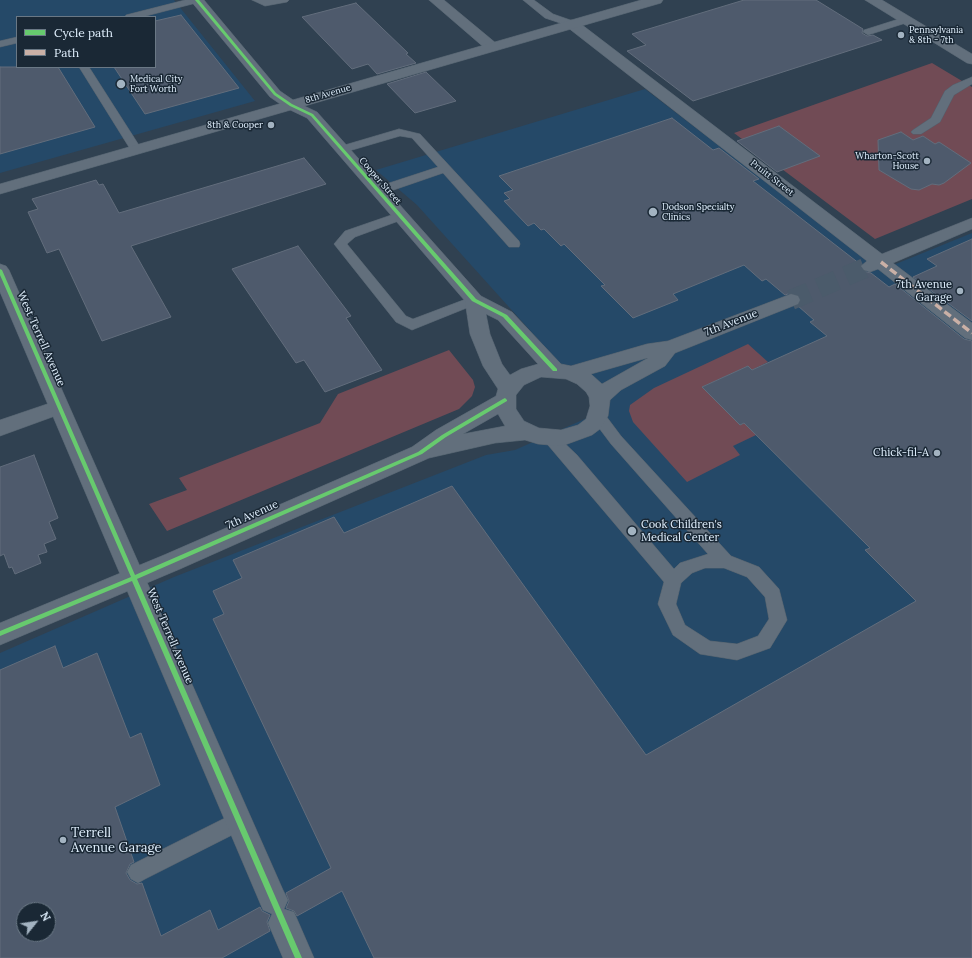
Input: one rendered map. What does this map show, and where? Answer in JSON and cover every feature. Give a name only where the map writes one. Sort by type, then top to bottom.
[{"type":"street","name":"Cooper Street","points":[[197,0],[275,94],[290,105],[312,115],[474,300],[505,316],[563,372]]},
{"type":"street","points":[[436,0],[492,47]]},
{"type":"street","name":"8th Avenue","points":[[0,189],[656,0]]},
{"type":"street","points":[[872,0],[972,60]]},
{"type":"street","name":"Pruitt Street","points":[[572,24],[873,265],[972,333]]},
{"type":"street","points":[[873,265],[972,223]]},
{"type":"street","name":"West Terrell Avenue","points":[[0,270],[4,293],[60,407],[299,958]]},
{"type":"street","points":[[474,300],[480,334],[493,366],[507,394]]},
{"type":"street","name":"7th Avenue","points":[[420,453],[507,394],[517,380],[528,374],[541,370],[563,372],[647,351],[670,347],[791,300]]},
{"type":"street","name":"7th Avenue","points":[[0,634],[133,578],[420,453],[495,435],[526,432],[550,438],[574,435],[589,427],[598,407],[614,385],[658,361],[670,347]]},
{"type":"street","points":[[563,372],[584,379],[593,387],[598,407]]},
{"type":"street","name":"7th Avenue","points":[[507,394],[506,409],[510,418],[526,432]]},
{"type":"street","points":[[0,428],[60,407]]},
{"type":"lane","points":[[134,16],[197,0]]},
{"type":"lane","points":[[257,0],[265,3],[284,0]]},
{"type":"lane","points":[[528,0],[549,16],[572,24]]},
{"type":"lane","points":[[868,32],[905,20]]},
{"type":"lane","points":[[0,44],[16,40]]},
{"type":"lane","points":[[85,68],[136,150]]},
{"type":"lane","points":[[917,132],[936,120],[949,93],[957,87],[972,80]]},
{"type":"lane","points":[[342,150],[399,132],[409,132],[416,136],[514,244]]},
{"type":"lane","points":[[378,190],[445,169]]},
{"type":"lane","points":[[400,216],[350,234],[340,244],[401,319],[412,325],[474,300]]},
{"type":"lane","points":[[598,407],[616,440],[725,561]]},
{"type":"lane","points":[[550,438],[571,459],[673,580]]},
{"type":"lane","points":[[704,561],[725,561],[753,572],[773,594],[778,620],[764,642],[737,652],[706,648],[679,630],[667,604],[673,580],[686,568],[704,561]]},
{"type":"lane","points":[[138,872],[239,821]]},
{"type":"shaded area","name":"Medical City Fort Worth","points":[[0,0],[174,0],[255,101],[0,173]]},
{"type":"shaded area","points":[[932,63],[972,87],[972,199],[875,239],[734,133]]},
{"type":"shaded area","name":"Cook Children's Medical Center","points":[[645,89],[881,270],[972,233],[972,958],[0,958],[0,653],[174,577],[486,455],[515,450],[605,410],[554,357],[417,205],[376,170]]},
{"type":"shaded area","points":[[748,344],[768,362],[752,370],[748,366],[702,387],[740,425],[744,423],[756,435],[733,446],[740,455],[687,482],[633,422],[629,411],[630,405],[654,388]]},
{"type":"shaded area","points":[[449,350],[473,380],[475,387],[472,396],[459,409],[167,531],[149,504],[187,490],[179,478],[320,423],[338,394]]},
{"type":"building","points":[[744,0],[816,0],[863,29],[862,33],[867,36],[873,35],[882,40],[693,101],[627,51],[646,45],[632,34]]},
{"type":"building","points":[[356,3],[408,53],[406,54],[416,63],[377,74],[368,64],[352,69],[302,17]]},
{"type":"building","points":[[181,15],[239,88],[145,114],[115,68],[156,68],[156,21]]},
{"type":"building","points":[[0,67],[59,68],[95,127],[0,154]]},
{"type":"building","points":[[426,72],[456,101],[415,113],[387,84]]},
{"type":"building","points":[[672,118],[713,150],[719,148],[759,179],[753,181],[860,264],[863,271],[871,273],[889,287],[895,284],[964,339],[972,341],[972,958],[374,958],[342,891],[297,916],[294,911],[286,908],[289,901],[286,893],[331,868],[213,619],[224,614],[213,591],[242,578],[233,560],[334,517],[344,533],[452,486],[646,755],[916,601],[865,550],[870,548],[744,423],[740,425],[702,387],[748,366],[752,370],[827,336],[810,322],[814,320],[798,306],[801,301],[799,295],[791,293],[785,295],[766,279],[762,281],[744,265],[673,294],[678,300],[633,318],[601,286],[605,285],[564,244],[561,246],[544,229],[541,230],[534,223],[528,226],[504,201],[510,199],[504,193],[513,190],[499,176]]},
{"type":"building","points":[[779,126],[820,156],[777,172],[737,141]]},
{"type":"building","name":"Wharton-Scott House","points":[[901,132],[913,140],[923,136],[935,144],[939,142],[971,163],[944,183],[939,185],[932,184],[919,190],[911,189],[879,170],[878,140]]},
{"type":"building","points":[[304,158],[326,184],[131,246],[171,317],[102,341],[59,249],[47,253],[28,212],[38,209],[32,199],[96,180],[99,185],[103,184],[119,213]]},
{"type":"building","name":"7th Avenue Garage","points":[[972,239],[972,321],[913,277],[937,266],[927,259]]},
{"type":"building","points":[[298,246],[351,316],[346,318],[382,370],[325,392],[304,360],[296,363],[232,269]]},
{"type":"building","points":[[34,455],[58,518],[49,522],[56,539],[44,544],[47,552],[38,555],[41,563],[15,574],[12,567],[9,568],[4,554],[0,556],[0,467]]},
{"type":"building","points":[[55,646],[63,668],[97,653],[130,738],[141,733],[160,785],[115,807],[134,862],[130,864],[126,873],[130,880],[137,884],[142,883],[161,936],[210,910],[218,930],[260,907],[262,911],[270,915],[267,922],[270,931],[222,958],[0,958],[0,670]]},
{"type":"tunnel","points":[[791,300],[865,268]]},
{"type":"marked path","points":[[881,262],[972,333]]},
{"type":"cycle path","points":[[197,0],[275,94],[291,105],[312,115],[474,300],[505,316],[555,370]]},
{"type":"cycle path","points":[[0,270],[299,958]]},
{"type":"cycle path","points":[[0,634],[172,562],[420,453],[444,436],[505,400]]},
{"type":"place","name":"Pennsylvania & 8th - 7th","points":[[901,35]]},
{"type":"place","name":"Medical City Fort Worth","points":[[121,84]]},
{"type":"place","name":"8th & Cooper","points":[[271,125]]},
{"type":"place","name":"Wharton-Scott House","points":[[927,161]]},
{"type":"place","name":"Dodson Specialty Clinics","points":[[653,212]]},
{"type":"place","name":"7th Avenue Garage","points":[[960,291]]},
{"type":"place","name":"Chick-fil-A","points":[[937,453]]},
{"type":"place","name":"Cook Children's Medical Center","points":[[632,531]]},
{"type":"place","name":"Terrell Avenue Garage","points":[[63,840]]}]
